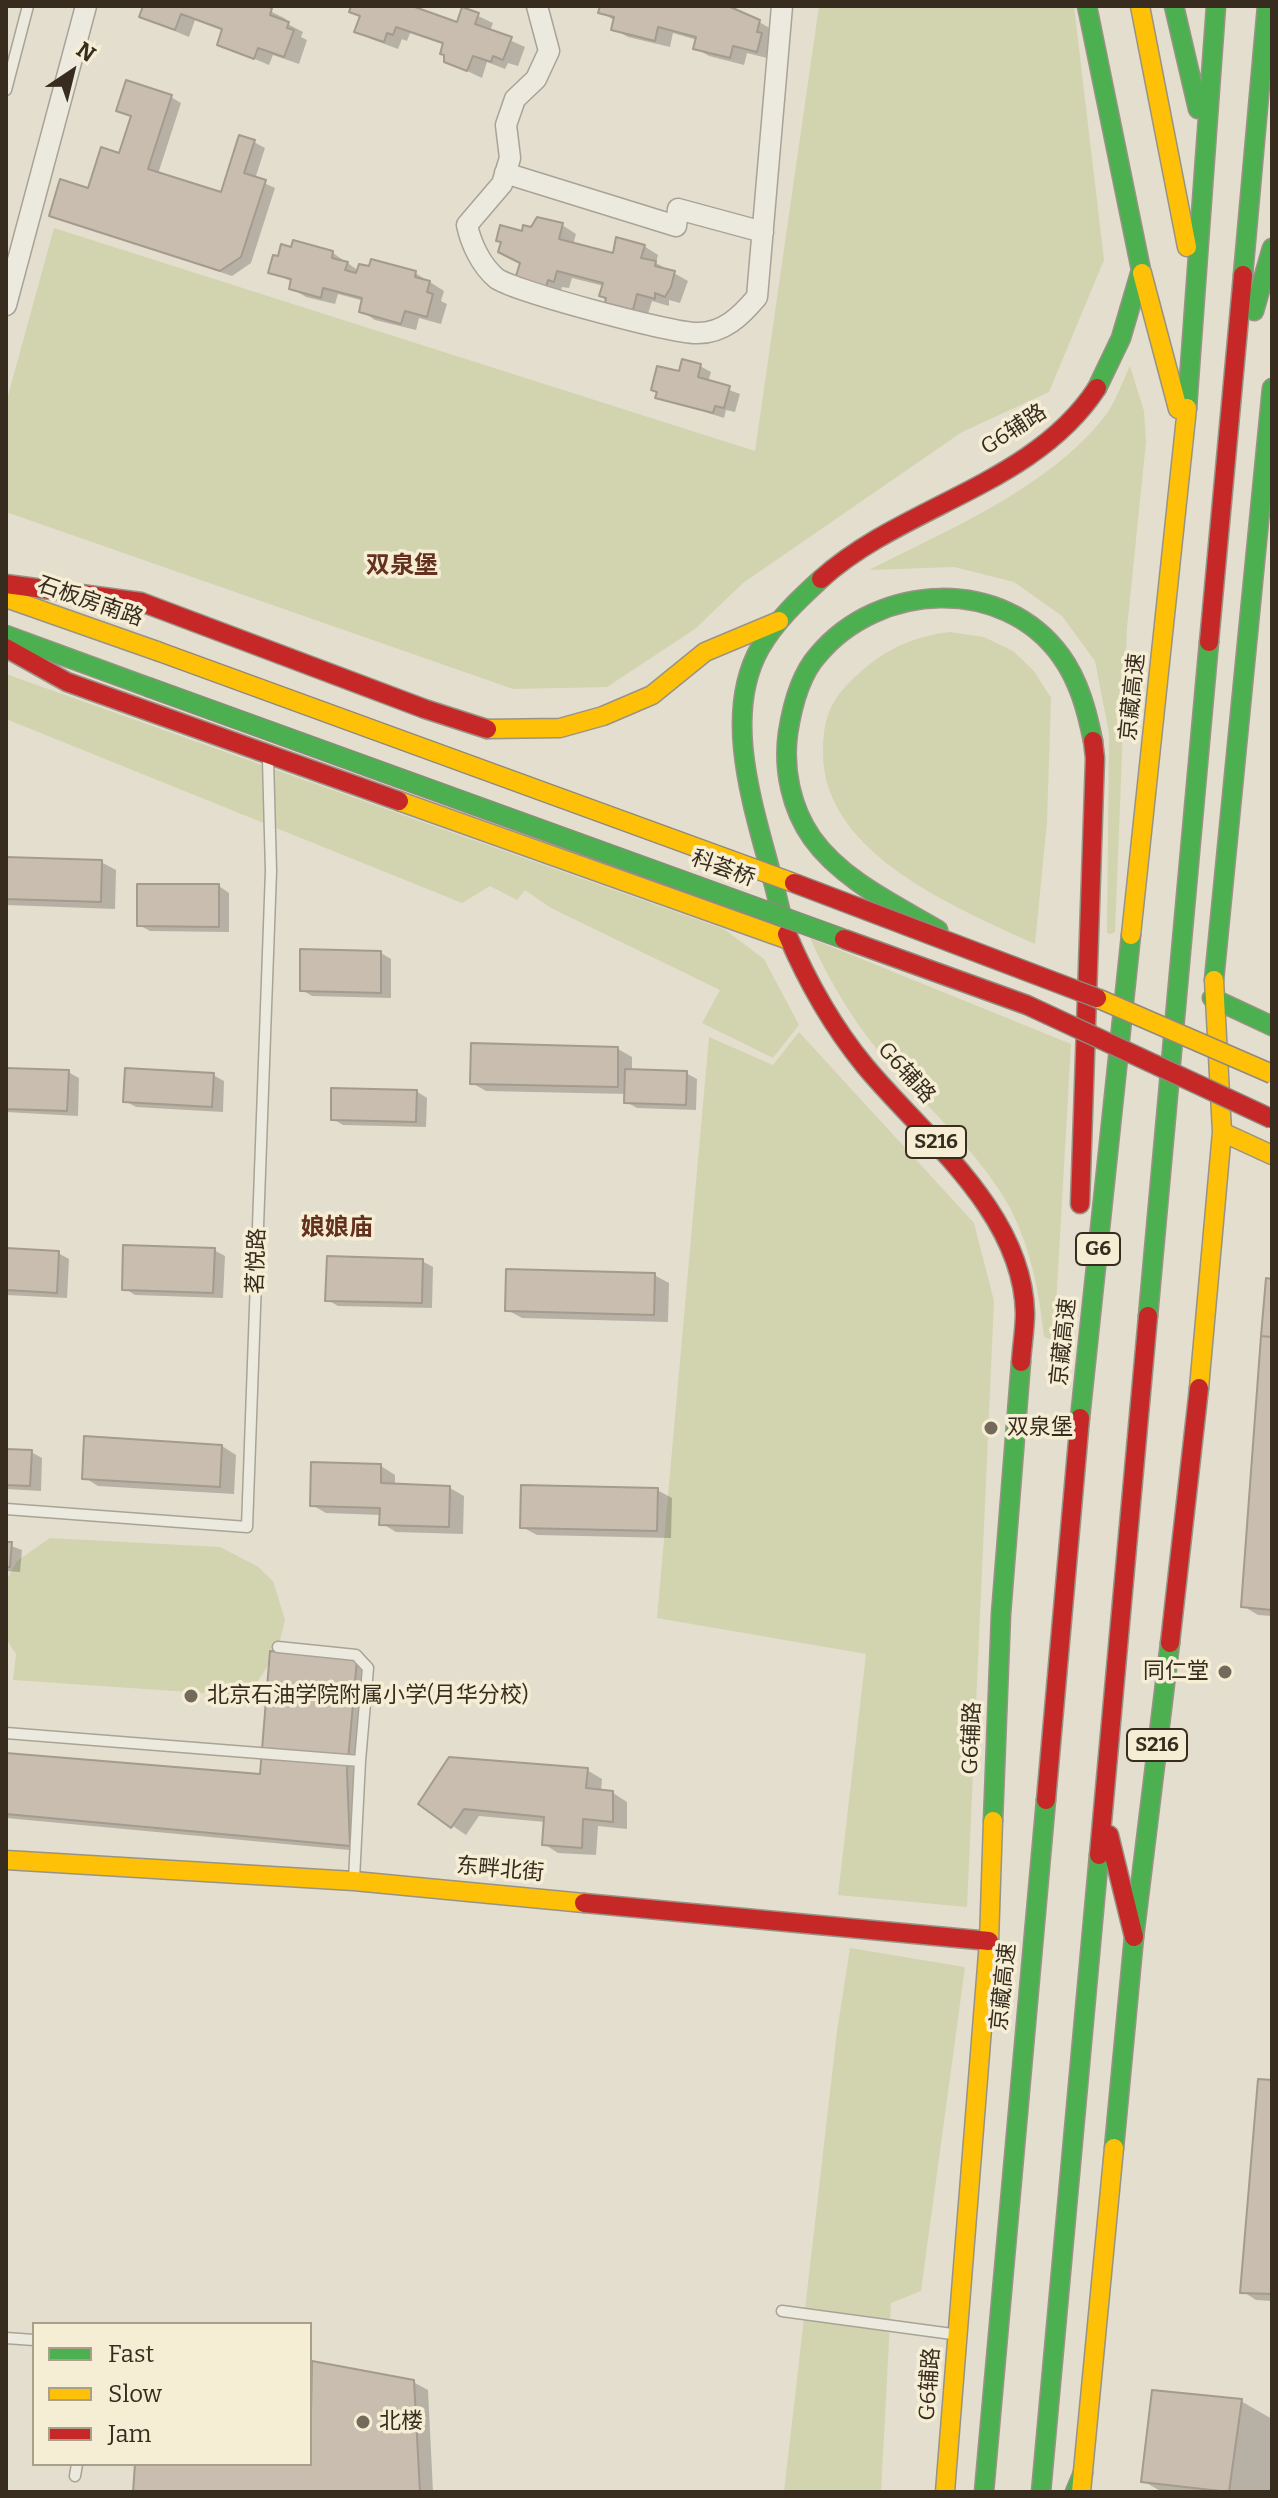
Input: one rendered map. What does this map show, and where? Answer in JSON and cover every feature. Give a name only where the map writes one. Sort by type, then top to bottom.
[{"type":"main road","name":"G6辅路","points":[[945,2492],[989,1941],[1001,1614],[1025,1311],[1019,1272],[1005,1236],[972,1181],[864,1065],[824,1006],[789,940],[754,809],[745,761],[745,693],[756,656],[779,621],[810,587],[864,549],[1057,434],[1101,384],[1121,338],[1142,273],[1087,6]]},
{"type":"main road","points":[[1140,6],[1196,298]]},
{"type":"main road","points":[[1174,6],[1207,148]]},
{"type":"main road","name":"京藏高速","points":[[984,2492],[1080,1414],[1185,433],[1216,6]]},
{"type":"main road","name":"G6","points":[[1041,2492],[1228,406],[1267,6]]},
{"type":"main road","points":[[1228,406],[1272,248]]},
{"type":"main road","points":[[1142,273],[1185,433]]},
{"type":"main road","name":"S216","points":[[1081,2492],[1134,1937],[1195,1435],[1222,1132],[1212,998],[1264,524],[1272,388]]},
{"type":"main road","points":[[6,584],[141,602],[425,709],[495,731],[560,728],[603,716],[652,695],[705,652],[779,621]]},
{"type":"main road","points":[[960,944],[861,883],[811,838],[800,815],[787,769],[787,741],[793,709],[807,671],[818,655],[863,616],[894,603],[931,596],[961,597],[994,605],[1026,622],[1051,644],[1074,677],[1090,720],[1095,758],[1080,1183],[1080,1414]]},
{"type":"main road","name":"石板房南路","points":[[6,598],[157,651]]},
{"type":"main road","name":"科荟桥","points":[[6,635],[1027,1005],[1272,1119]]},
{"type":"main road","points":[[6,648],[67,682],[789,940]]},
{"type":"main road","name":"科荟桥","points":[[157,651],[960,944],[1070,987],[1272,1074]]},
{"type":"main road","points":[[1212,998],[1272,1026]]},
{"type":"main road","points":[[1222,1132],[1272,1155]]},
{"type":"main road","points":[[1102,1803],[1134,1937]]},
{"type":"main road","name":"东畔北街","points":[[6,1860],[354,1881],[989,1941]]},
{"type":"main road","points":[[1075,2492],[1083,2473]]},
{"type":"street","points":[[6,305],[86,6]]},
{"type":"street","points":[[537,6],[549,51],[536,79],[515,99],[506,125],[510,158],[502,184],[467,225],[471,245],[497,279],[547,297],[698,333],[734,323],[757,297],[782,6]]},
{"type":"street","points":[[505,173],[676,226],[678,209],[763,232]]},
{"type":"lane","points":[[6,90],[28,6]]},
{"type":"lane","name":"茗悦路","points":[[6,1509],[247,1527],[271,871],[268,754]]},
{"type":"lane","points":[[278,1647],[356,1655],[368,1668],[354,1881]]},
{"type":"lane","points":[[6,1733],[360,1761]]},
{"type":"lane","points":[[782,2311],[958,2335]]},
{"type":"lane","points":[[6,2338],[32,2340]]},
{"type":"lane","points":[[75,2476],[77,2466]]},
{"type":"green space","points":[[819,6],[1074,6],[1104,260],[1049,392],[962,432],[743,583],[695,629],[607,687],[513,689],[6,512],[6,403],[54,228],[755,451]]},
{"type":"green space","points":[[1130,366],[1144,411],[1146,442],[1127,628],[1115,932],[1111,934],[1107,933],[1109,733],[1095,661],[1062,616],[1014,582],[954,567],[869,570],[996,505],[1056,464],[1105,416]]},
{"type":"green space","points":[[950,632],[984,637],[1013,651],[1034,671],[1051,698],[1047,822],[1035,944],[970,914],[901,874],[870,849],[846,821],[829,790],[823,754],[824,736],[830,711],[845,687],[892,649],[919,638]]},
{"type":"green space","points":[[6,674],[724,929],[764,959],[799,1025],[773,1058],[702,1023],[720,990],[551,908],[525,890],[517,900],[490,886],[462,903],[6,719]]},
{"type":"green space","points":[[810,938],[1071,1044],[1054,1341],[1044,1337],[1029,1255],[1017,1223],[998,1188],[970,1151],[867,1037],[836,989]]},
{"type":"green space","points":[[799,1032],[974,1223],[994,1301],[967,1907],[838,1895],[866,1654],[657,1618],[709,1037],[773,1065]]},
{"type":"green space","points":[[50,1538],[220,1547],[257,1566],[273,1581],[285,1620],[277,1652],[248,1696],[13,1680],[16,1654],[6,1639],[6,1581],[17,1561]]},
{"type":"green space","points":[[850,1948],[965,1967],[921,2291],[891,2303],[881,2492],[784,2492],[837,2031]]},
{"type":"building","points":[[143,6],[266,6],[272,8],[270,15],[289,22],[287,28],[294,30],[284,57],[258,48],[254,59],[217,45],[222,29],[181,14],[175,30],[139,17]]},
{"type":"building","points":[[351,6],[412,6],[457,22],[462,7],[479,13],[475,24],[512,37],[503,60],[493,56],[491,62],[473,56],[467,71],[444,62],[444,55],[440,54],[443,43],[396,27],[393,35],[387,33],[384,42],[354,32],[360,16],[349,12]]},
{"type":"building","points":[[600,6],[728,6],[760,20],[757,32],[762,33],[757,52],[733,46],[730,58],[693,49],[696,37],[658,27],[655,41],[611,30],[614,17],[598,13]]},
{"type":"building","points":[[126,80],[172,95],[148,169],[221,192],[239,135],[255,140],[244,173],[266,180],[241,257],[220,271],[49,216],[60,179],[88,188],[101,147],[119,153],[131,116],[116,111]]},
{"type":"building","points":[[537,217],[563,223],[559,239],[613,253],[616,237],[645,245],[641,258],[656,261],[655,266],[675,271],[671,287],[665,297],[655,293],[655,299],[637,294],[633,310],[605,303],[606,298],[599,296],[603,283],[557,271],[554,282],[548,280],[546,287],[515,279],[520,263],[498,252],[501,242],[496,241],[500,225],[522,231],[523,225],[531,227]]},
{"type":"building","points":[[293,240],[333,251],[332,258],[348,262],[345,270],[356,273],[359,264],[369,266],[371,259],[416,271],[415,277],[430,281],[427,292],[433,294],[427,317],[405,311],[401,324],[359,312],[362,298],[323,288],[321,298],[289,289],[291,279],[268,273],[273,255],[278,256],[281,244],[291,247]]},
{"type":"building","points":[[682,359],[701,364],[698,377],[730,386],[724,408],[715,406],[713,413],[655,398],[657,392],[651,390],[657,366],[679,371]]},
{"type":"building","points":[[6,857],[102,860],[101,902],[6,899]]},
{"type":"building","points":[[137,884],[219,884],[219,927],[137,926]]},
{"type":"building","points":[[300,949],[381,951],[381,993],[300,991]]},
{"type":"building","points":[[471,1043],[618,1047],[618,1087],[470,1084]]},
{"type":"building","points":[[6,1068],[69,1070],[67,1111],[6,1109]]},
{"type":"building","points":[[125,1068],[214,1073],[212,1107],[123,1102]]},
{"type":"building","points":[[625,1069],[687,1071],[686,1105],[624,1103]]},
{"type":"building","points":[[331,1088],[417,1090],[416,1122],[331,1120]]},
{"type":"building","points":[[123,1245],[215,1248],[213,1293],[122,1290]]},
{"type":"building","points":[[6,1248],[59,1251],[57,1293],[6,1290]]},
{"type":"building","points":[[327,1256],[423,1259],[422,1303],[325,1301]]},
{"type":"building","points":[[506,1269],[655,1273],[654,1315],[505,1311]]},
{"type":"building","points":[[1266,1278],[1272,1279],[1272,1337],[1261,1336]]},
{"type":"building","points":[[1261,1336],[1272,1337],[1272,1610],[1241,1607]]},
{"type":"building","points":[[84,1436],[222,1445],[220,1487],[82,1479]]},
{"type":"building","points":[[6,1449],[32,1450],[30,1486],[6,1485]]},
{"type":"building","points":[[311,1462],[381,1464],[381,1483],[450,1486],[449,1527],[379,1525],[380,1508],[310,1506]]},
{"type":"building","points":[[521,1485],[658,1488],[657,1531],[520,1528]]},
{"type":"building","points":[[6,1542],[12,1542],[10,1567],[6,1567]]},
{"type":"building","points":[[270,1651],[357,1659],[347,1771],[350,1846],[6,1814],[6,1753],[260,1774]]},
{"type":"building","points":[[449,1757],[588,1768],[586,1788],[613,1791],[613,1822],[583,1819],[582,1848],[542,1845],[544,1817],[464,1809],[451,1828],[418,1804]]},
{"type":"building","points":[[1258,2079],[1272,2080],[1272,2294],[1240,2293]]},
{"type":"building","name":"北楼","points":[[312,2361],[414,2380],[420,2492],[133,2492],[135,2466],[312,2466]]},
{"type":"building","points":[[1152,2390],[1242,2399],[1229,2492],[1141,2482]]},
{"type":"traffic: fast","points":[[1087,6],[1141,270],[1121,338],[1097,388]]},
{"type":"traffic: fast","points":[[1174,6],[1198,109]]},
{"type":"traffic: fast","points":[[1187,408],[1216,6]]},
{"type":"traffic: fast","points":[[1243,275],[1267,6]]},
{"type":"traffic: fast","points":[[1254,311],[1272,248]]},
{"type":"traffic: fast","points":[[1214,980],[1272,388]]},
{"type":"traffic: fast","points":[[787,934],[745,764],[743,704],[749,675],[766,638],[821,579]]},
{"type":"traffic: fast","points":[[938,930],[853,879],[824,853],[799,814],[788,774],[788,733],[798,692],[806,672],[818,655],[844,631],[874,613],[906,602],[941,598],[975,601],[1007,612],[1036,630],[1061,656],[1082,697],[1093,741]]},
{"type":"traffic: fast","points":[[6,635],[148,687]]},
{"type":"traffic: fast","points":[[1148,1316],[1209,642]]},
{"type":"traffic: fast","points":[[148,687],[844,939]]},
{"type":"traffic: fast","points":[[1080,1418],[1131,935]]},
{"type":"traffic: fast","points":[[1212,998],[1272,1026]]},
{"type":"traffic: fast","points":[[993,1821],[1001,1614],[1021,1362]]},
{"type":"traffic: fast","points":[[1114,2148],[1134,1937],[1170,1643]]},
{"type":"traffic: fast","points":[[984,2492],[1046,1800]]},
{"type":"traffic: fast","points":[[1041,2492],[1099,1855]]},
{"type":"traffic: fast","points":[[1075,2492],[1083,2473]]},
{"type":"traffic: slow","points":[[1140,6],[1187,247]]},
{"type":"traffic: slow","points":[[1142,273],[1178,409]]},
{"type":"traffic: slow","points":[[1131,935],[1187,408]]},
{"type":"traffic: slow","points":[[6,598],[157,651]]},
{"type":"traffic: slow","points":[[487,729],[560,728],[603,716],[652,695],[705,652],[779,621]]},
{"type":"traffic: slow","points":[[157,651],[794,883]]},
{"type":"traffic: slow","points":[[399,801],[789,940]]},
{"type":"traffic: slow","points":[[1199,1388],[1222,1132],[1214,980]]},
{"type":"traffic: slow","points":[[1097,998],[1272,1074]]},
{"type":"traffic: slow","points":[[1222,1132],[1272,1155]]},
{"type":"traffic: slow","points":[[945,2492],[989,1941],[993,1821]]},
{"type":"traffic: slow","points":[[6,1860],[354,1881],[584,1903]]},
{"type":"traffic: slow","points":[[1081,2492],[1114,2148]]},
{"type":"traffic: jam","points":[[1209,642],[1243,275]]},
{"type":"traffic: jam","points":[[821,579],[890,532],[1004,472],[1039,448],[1070,421],[1097,388]]},
{"type":"traffic: jam","points":[[6,584],[141,602],[425,709],[487,729]]},
{"type":"traffic: jam","points":[[6,648],[67,682],[399,801]]},
{"type":"traffic: jam","points":[[1080,1204],[1095,758],[1093,741]]},
{"type":"traffic: jam","points":[[794,883],[1097,998]]},
{"type":"traffic: jam","points":[[787,934],[812,986],[842,1036],[865,1066],[966,1178],[989,1209],[1007,1242],[1020,1276],[1025,1313],[1021,1362]]},
{"type":"traffic: jam","points":[[844,939],[1027,1005],[1272,1119]]},
{"type":"traffic: jam","points":[[1099,1855],[1148,1316]]},
{"type":"traffic: jam","points":[[1170,1643],[1199,1388]]},
{"type":"traffic: jam","points":[[1046,1800],[1080,1418]]},
{"type":"traffic: jam","points":[[1109,1835],[1134,1937]]},
{"type":"traffic: jam","points":[[584,1903],[989,1941]]},
{"type":"place","name":"双泉堡","points":[[991,1428]]},
{"type":"place","name":"同仁堂","points":[[1225,1672]]},
{"type":"place","name":"北京石油学院附属小学(月华分校)","points":[[191,1696]]},
{"type":"place","name":"北楼","points":[[363,2422]]},
{"type":"district","name":"双泉堡","points":[[402,566]]},
{"type":"district","name":"娘娘庙","points":[[337,1228]]}]
